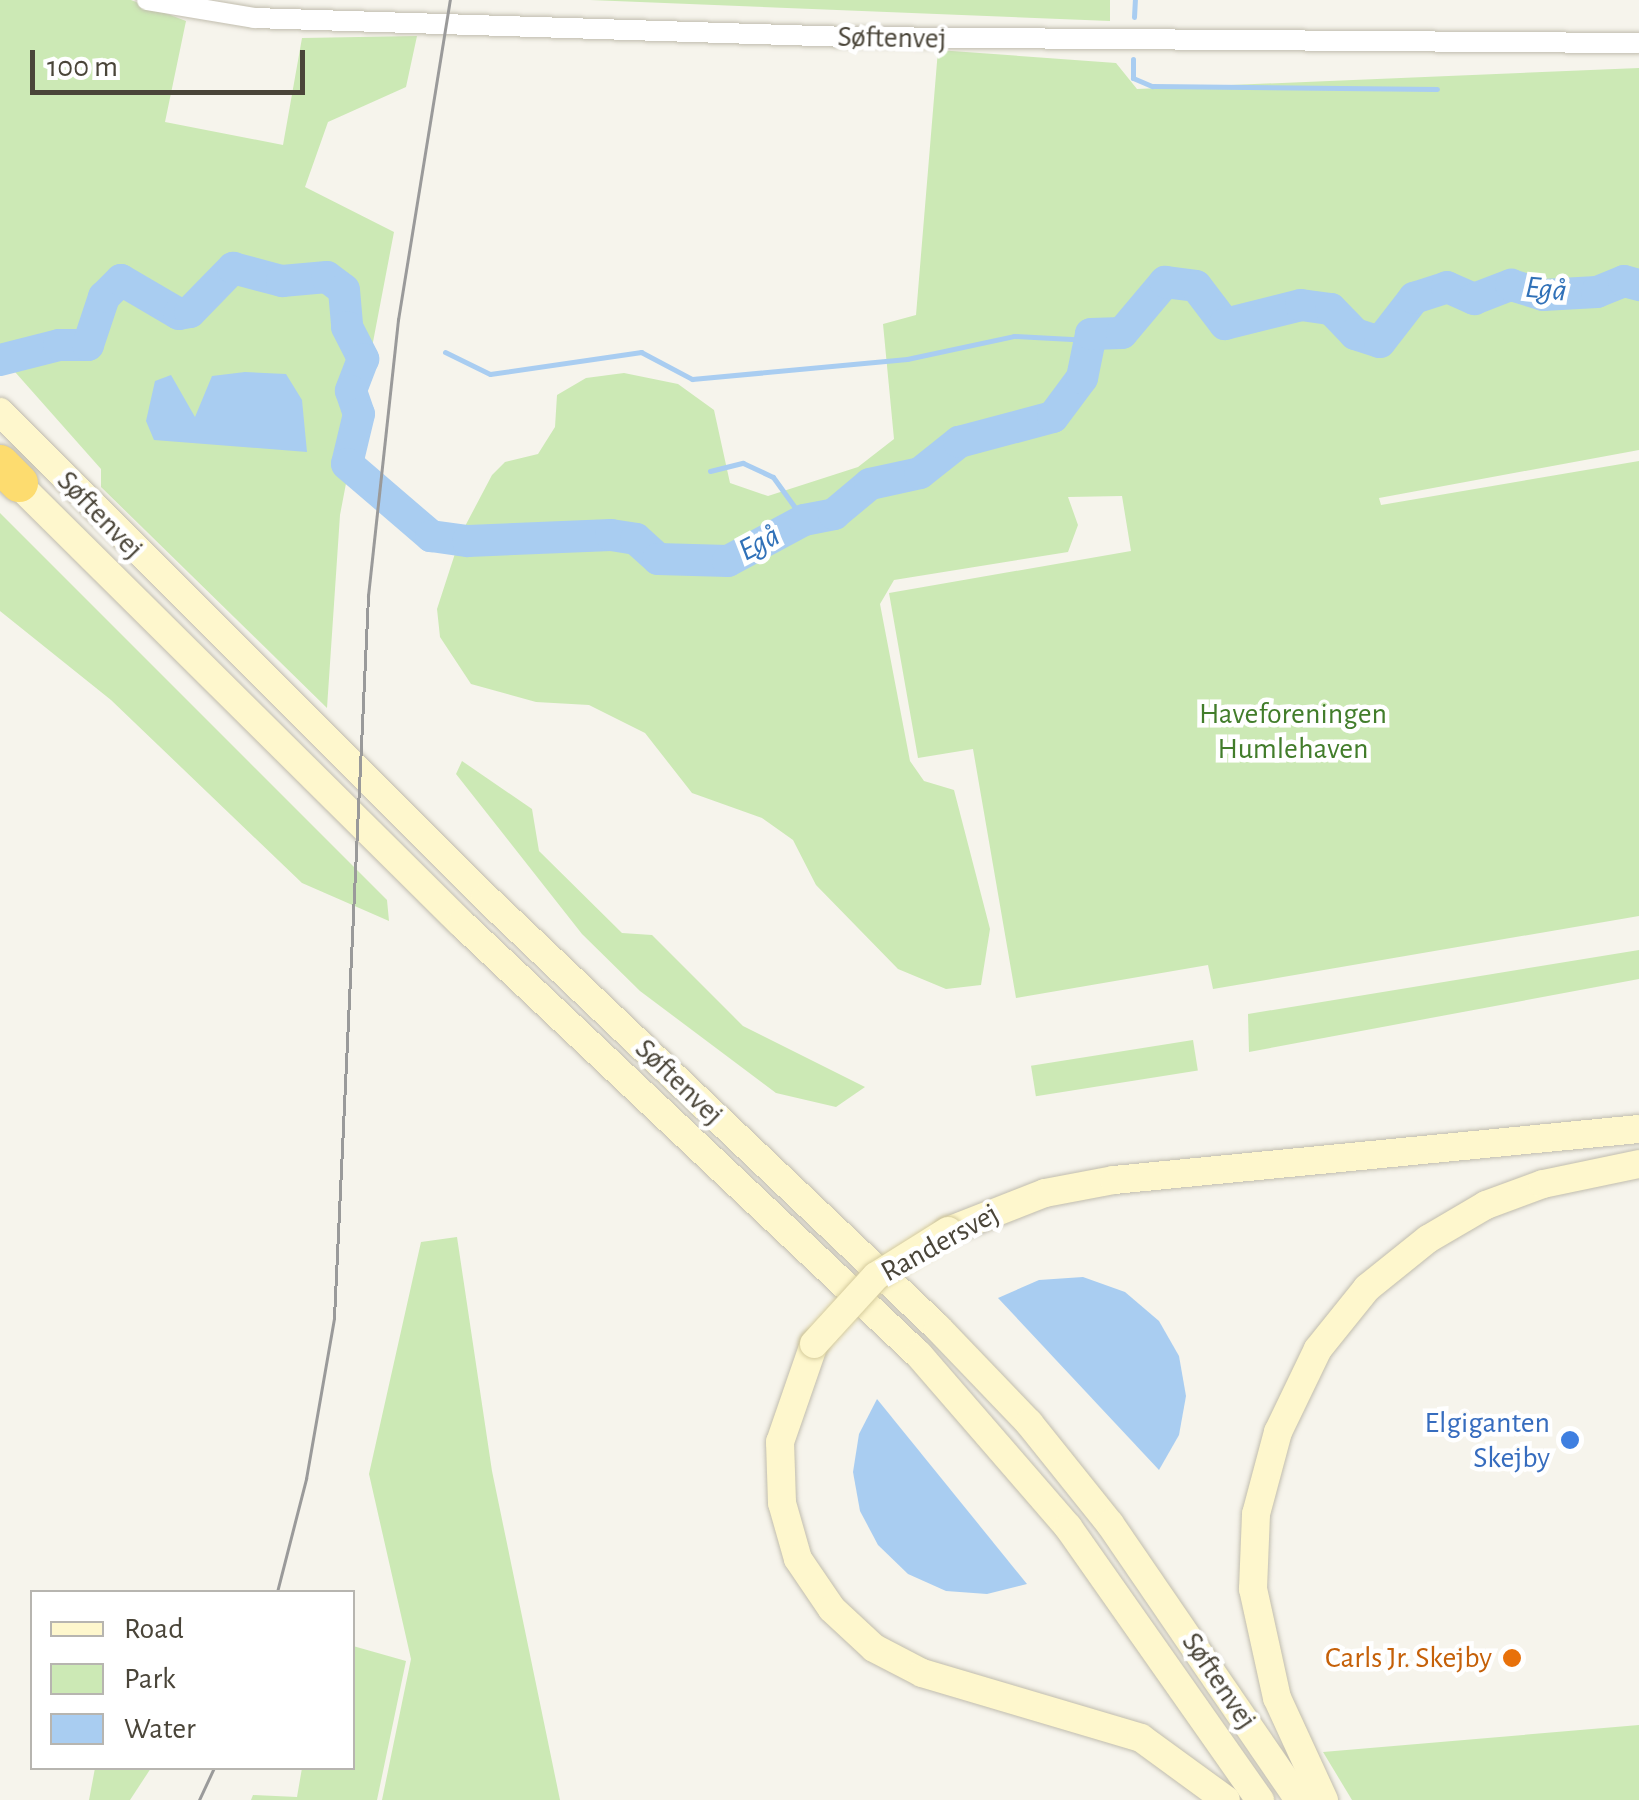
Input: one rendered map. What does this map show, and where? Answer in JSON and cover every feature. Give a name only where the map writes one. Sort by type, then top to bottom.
[{"type":"main road","name":"Søftenvej","points":[[9,421],[485,897],[1016,1410],[1110,1524],[1299,1800]]},
{"type":"main road","name":"Søftenvej","points":[[6,471],[461,923],[919,1355],[1068,1527],[1260,1800]]},
{"type":"main road","name":"Randersvej","points":[[1226,1800],[1141,1738],[922,1672],[874,1648],[832,1609],[798,1559],[782,1503],[780,1442],[814,1344],[876,1276],[948,1231],[1045,1193],[1114,1180],[1639,1129]]},
{"type":"main road","points":[[1324,1800],[1276,1698],[1253,1590],[1256,1514],[1278,1432],[1318,1349],[1367,1288],[1428,1239],[1486,1205],[1543,1184],[1639,1164]]},
{"type":"street","name":"Søftenvej","points":[[147,0],[254,18],[848,37],[1639,43]]},
{"type":"green space","points":[[0,0],[131,0],[186,21],[165,122],[283,145],[302,38],[417,36],[406,87],[328,122],[305,187],[394,232],[340,515],[327,708],[101,487],[101,469],[0,355]]},
{"type":"green space","points":[[590,0],[1110,0],[1110,21]]},
{"type":"green space","name":"Haveforeningen Humlehaven","points":[[938,50],[1116,63],[1137,89],[1639,68],[1639,450],[1379,498],[1381,505],[1639,461],[1639,916],[1213,989],[1208,965],[1016,998],[973,749],[918,758],[889,593],[1131,551],[1122,496],[1068,497],[1078,525],[1068,552],[894,580],[880,604],[910,761],[924,781],[954,790],[990,929],[981,985],[946,989],[898,969],[816,885],[793,840],[762,818],[692,793],[645,733],[589,705],[536,702],[471,684],[440,637],[437,609],[462,532],[492,475],[505,462],[538,454],[555,427],[557,395],[586,378],[624,373],[678,384],[714,410],[730,483],[768,496],[858,467],[894,439],[883,324],[916,315]]},
{"type":"green space","points":[[0,513],[387,900],[389,921],[302,883],[111,700],[0,611]]},
{"type":"green space","points":[[462,761],[532,809],[539,851],[622,933],[652,935],[743,1026],[865,1087],[836,1107],[776,1093],[640,991],[582,934],[456,774]]},
{"type":"green space","points":[[1639,950],[1639,979],[1249,1052],[1248,1014]]},
{"type":"green space","points":[[1193,1040],[1198,1071],[1036,1096],[1031,1066]]},
{"type":"green space","points":[[457,1237],[492,1471],[560,1800],[382,1800],[411,1659],[369,1474],[421,1242]]},
{"type":"green space","points":[[355,1647],[406,1661],[377,1800],[251,1800],[253,1795],[297,1797],[302,1770],[355,1770]]},
{"type":"green space","points":[[1639,1725],[1639,1800],[1352,1800],[1323,1752]]},
{"type":"green space","points":[[95,1770],[150,1770],[130,1800],[89,1800]]},
{"type":"water","points":[[245,372],[286,374],[302,400],[307,452],[154,440],[146,421],[155,381],[171,375],[195,417],[212,376]]},
{"type":"water","points":[[1083,1277],[1125,1292],[1159,1321],[1179,1356],[1186,1396],[1179,1435],[1159,1470],[998,1298],[1039,1280]]},
{"type":"water","points":[[877,1399],[1027,1584],[987,1594],[946,1591],[908,1574],[878,1545],[860,1511],[853,1472],[859,1434]]},
{"type":"waterway","points":[[1134,17],[1135,0]]},
{"type":"waterway","points":[[1133,59],[1133,78],[1152,86],[1437,89]]},
{"type":"waterway","name":"Egå","points":[[0,360],[59,345],[88,345],[104,297],[121,280],[179,314],[190,312],[233,268],[282,281],[327,277],[344,290],[347,327],[363,359],[351,391],[359,414],[347,464],[431,536],[468,541],[611,535],[636,539],[658,559],[728,561],[804,520],[834,514],[870,484],[920,473],[959,442],[1053,417],[1082,378],[1091,334],[1122,333],[1165,282],[1196,286],[1225,324],[1301,305],[1331,309],[1355,334],[1380,342],[1414,298],[1447,287],[1474,299],[1511,285],[1543,295],[1597,292],[1624,281],[1639,285]]},
{"type":"waterway","points":[[445,352],[490,374],[641,352],[692,379],[907,359],[1014,336],[1090,340]]},
{"type":"waterway","points":[[710,471],[743,463],[773,477],[804,520]]},
{"type":"tram line","points":[[278,1590],[306,1479],[334,1318],[368,596],[398,320],[450,0]]},
{"type":"tram line","points":[[199,1800],[213,1770]]},
{"type":"place","name":"Elgiganten Skejby","points":[[1570,1440]]},
{"type":"place","name":"Carls Jr. Skejby","points":[[1512,1658]]}]
